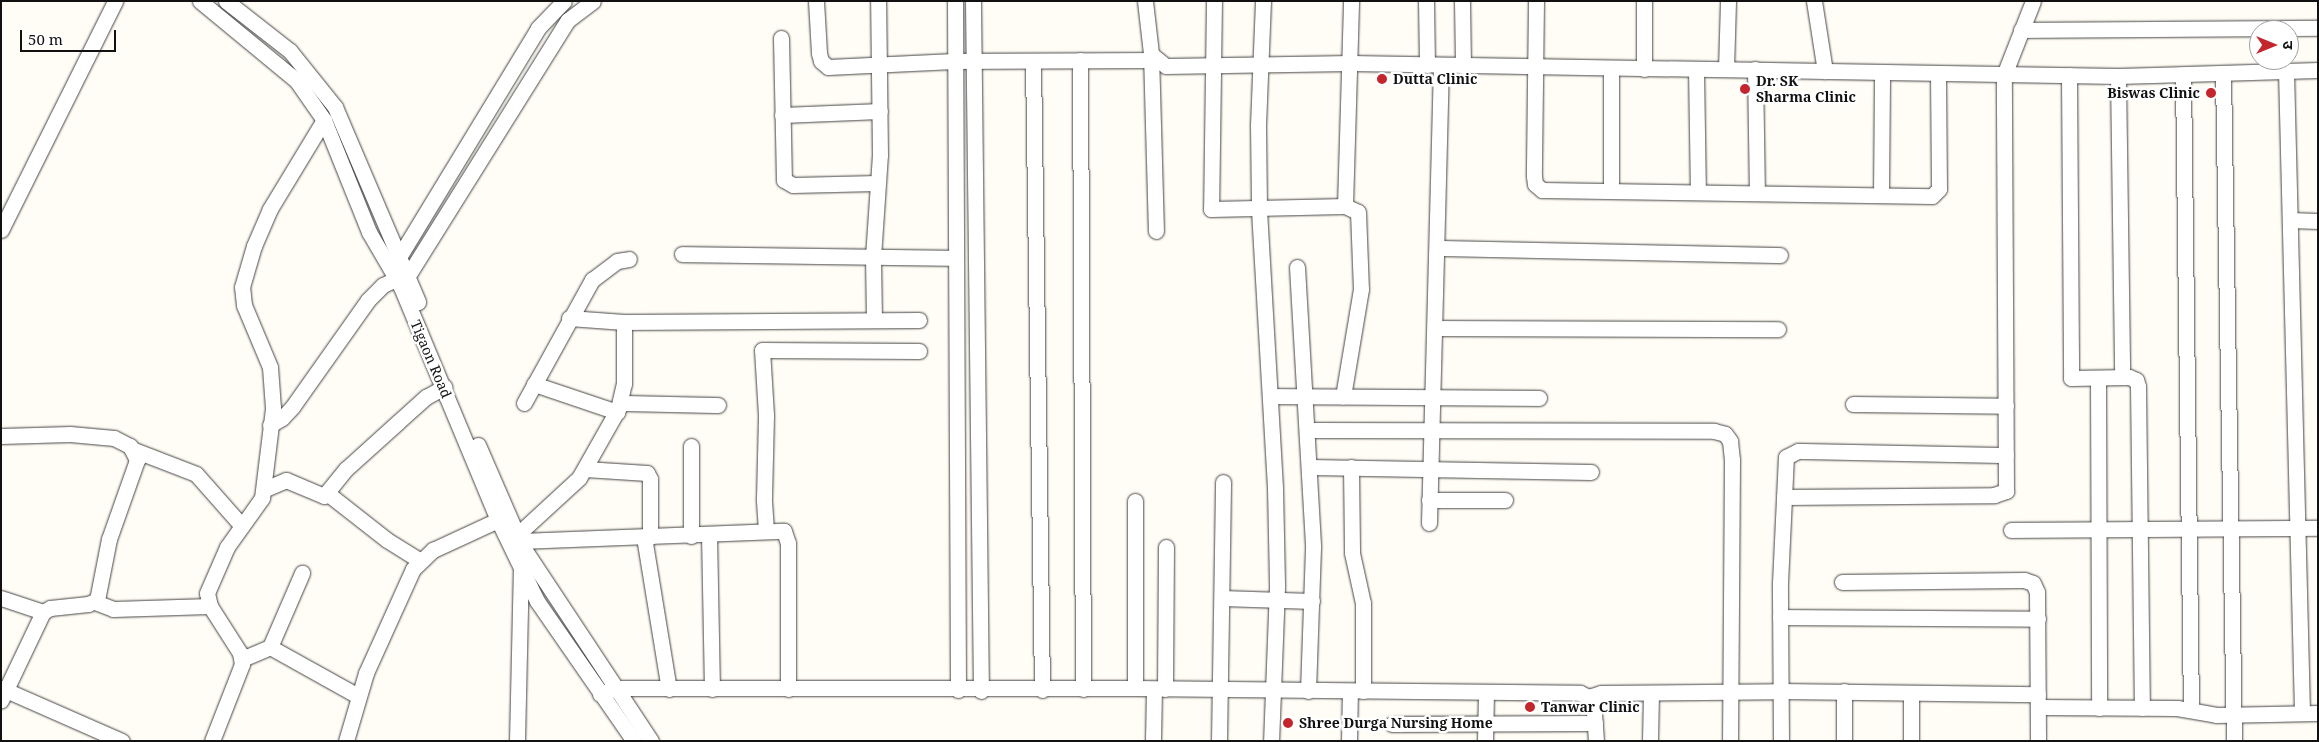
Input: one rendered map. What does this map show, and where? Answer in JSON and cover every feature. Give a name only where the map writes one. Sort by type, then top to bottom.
[{"type":"street","points":[[1,230],[115,1]]},
{"type":"street","name":"Tigaon Road","points":[[200,1],[296,80],[324,120],[369,232],[398,270]]},
{"type":"street","name":"Tigaon Road","points":[[226,1],[290,51],[322,88],[345,127],[398,270],[498,520],[521,548],[651,741]]},
{"type":"street","points":[[398,270],[538,28],[564,1]]},
{"type":"street","points":[[270,425],[293,406],[368,300],[398,270],[568,20],[593,1]]},
{"type":"street","points":[[816,1],[819,53],[824,65],[1151,58],[1166,66],[1213,68],[1261,65],[1351,64],[1882,72],[1916,67],[1938,73],[2118,76],[2183,76],[2318,70]]},
{"type":"street","points":[[874,320],[873,257],[880,111],[878,1]]},
{"type":"street","points":[[955,1],[958,690]]},
{"type":"street","points":[[973,1],[981,691]]},
{"type":"street","points":[[1145,1],[1151,58],[1156,231]]},
{"type":"street","points":[[1214,1],[1209,206],[1215,211],[1345,206],[1358,212],[1361,276],[1343,396]]},
{"type":"street","points":[[1263,1],[1259,210],[1275,488],[1276,600],[1271,741]]},
{"type":"street","points":[[1345,206],[1351,64],[1351,1]]},
{"type":"street","points":[[1426,1],[1434,65],[1437,248],[1428,524]]},
{"type":"street","points":[[1462,1],[1463,66]]},
{"type":"street","points":[[1536,1],[1535,184],[1542,190],[1881,194],[1922,197],[1938,192],[1938,73]]},
{"type":"street","points":[[1644,1],[1644,69]]},
{"type":"street","points":[[1726,69],[1728,1]]},
{"type":"street","points":[[1814,1],[1825,71]]},
{"type":"street","points":[[1784,498],[2001,495],[2007,488],[2004,75],[2032,1]]},
{"type":"street","points":[[2021,30],[2318,28]]},
{"type":"street","points":[[781,38],[782,115],[786,183],[878,183]]},
{"type":"street","points":[[1080,60],[1083,689]]},
{"type":"street","points":[[1033,61],[1042,690]]},
{"type":"street","points":[[1611,69],[1611,190]]},
{"type":"street","points":[[1696,69],[1698,192]]},
{"type":"street","points":[[1755,69],[1757,193]]},
{"type":"street","points":[[2286,71],[2302,713]]},
{"type":"street","points":[[1881,194],[1882,72]]},
{"type":"street","points":[[2223,73],[2234,741]]},
{"type":"street","points":[[2069,75],[2071,378],[2133,378],[2138,386],[2142,708]]},
{"type":"street","points":[[2118,76],[2122,377]]},
{"type":"street","points":[[2183,76],[2191,530],[2191,710]]},
{"type":"street","points":[[782,115],[880,111]]},
{"type":"street","points":[[212,741],[238,680],[242,659],[210,606],[208,587],[242,526],[258,505],[265,489],[273,390],[270,367],[244,306],[242,287],[254,246],[270,209],[324,120]]},
{"type":"street","points":[[2290,220],[2318,221]]},
{"type":"street","points":[[1437,248],[1780,255]]},
{"type":"street","points":[[682,254],[956,258]]},
{"type":"street","points":[[524,403],[569,318],[599,272],[617,261],[629,260]]},
{"type":"street","points":[[1297,267],[1310,466],[1312,601],[1308,691]]},
{"type":"street","points":[[398,270],[521,548],[517,741]]},
{"type":"street","points":[[569,318],[624,322],[920,320]]},
{"type":"street","points":[[521,548],[554,504],[585,469],[619,408],[624,322]]},
{"type":"street","points":[[1435,328],[1778,329]]},
{"type":"street","points":[[766,530],[764,498],[766,415],[762,350],[919,351]]},
{"type":"street","points":[[2098,378],[2099,708]]},
{"type":"street","points":[[534,384],[619,408],[718,405]]},
{"type":"street","points":[[265,489],[286,480],[319,496],[327,493],[346,469],[384,434],[426,397],[444,387]]},
{"type":"street","points":[[1270,396],[1540,398]]},
{"type":"street","points":[[1853,404],[2006,406]]},
{"type":"street","points":[[1308,430],[1431,432],[1714,431],[1725,434],[1730,441],[1732,460],[1730,741]]},
{"type":"street","points":[[1,436],[88,434],[124,442],[134,450],[196,474],[242,526]]},
{"type":"street","points":[[691,446],[691,536]]},
{"type":"street","points":[[95,602],[109,539],[134,473],[137,460],[134,450]]},
{"type":"street","points":[[1781,741],[1780,617],[1785,460],[1792,452],[2006,455]]},
{"type":"street","points":[[1310,466],[1591,472]]},
{"type":"street","points":[[1349,741],[1357,691],[1363,603],[1352,553],[1351,467]]},
{"type":"street","points":[[585,469],[647,473],[650,479],[647,537],[669,689]]},
{"type":"street","points":[[1219,741],[1223,482]]},
{"type":"street","points":[[327,493],[387,540],[419,560]]},
{"type":"street","points":[[1429,500],[1505,500]]},
{"type":"street","points":[[1135,501],[1135,688]]},
{"type":"street","points":[[346,741],[358,696],[388,618],[419,560],[432,550],[498,520]]},
{"type":"street","points":[[2011,530],[2318,528]]},
{"type":"street","points":[[521,548],[647,537],[691,536],[766,530],[784,531],[788,543],[788,690]]},
{"type":"street","points":[[709,534],[712,689]]},
{"type":"street","points":[[1153,741],[1160,689],[1166,547]]},
{"type":"street","name":"Tigaon Road","points":[[521,548],[537,600],[634,741]]},
{"type":"street","points":[[242,659],[270,646],[302,573]]},
{"type":"street","points":[[1842,582],[2028,581],[2036,586],[2038,619],[2038,741]]},
{"type":"street","points":[[1,598],[43,612]]},
{"type":"street","points":[[1222,598],[1312,601]]},
{"type":"street","points":[[122,741],[3,692],[43,612],[50,608],[95,602],[113,609],[210,606]]},
{"type":"street","points":[[1780,617],[2038,619]]},
{"type":"street","points":[[270,646],[358,696]]},
{"type":"street","points":[[600,694],[616,688],[981,691],[1135,688],[1580,693],[1592,696],[1844,691],[2039,700],[2099,708],[2191,710],[2207,714],[2318,713]]},
{"type":"street","points":[[1844,691],[1844,741]]},
{"type":"street","points":[[1485,741],[1486,692]]},
{"type":"street","points":[[1911,693],[1911,741]]},
{"type":"street","points":[[1650,741],[1651,694]]},
{"type":"street","points":[[1592,696],[1596,741]]},
{"type":"street","points":[[1392,724],[1595,723]]},
{"type":"place","name":"Dutta Clinic","points":[[1382,79]]},
{"type":"place","name":"Dr. SK Sharma Clinic","points":[[1745,89]]},
{"type":"place","name":"Biswas Clinic","points":[[2211,93]]},
{"type":"place","name":"Tanwar Clinic","points":[[1530,707]]},
{"type":"place","name":"Shree Durga Nursing Home","points":[[1288,723]]}]
